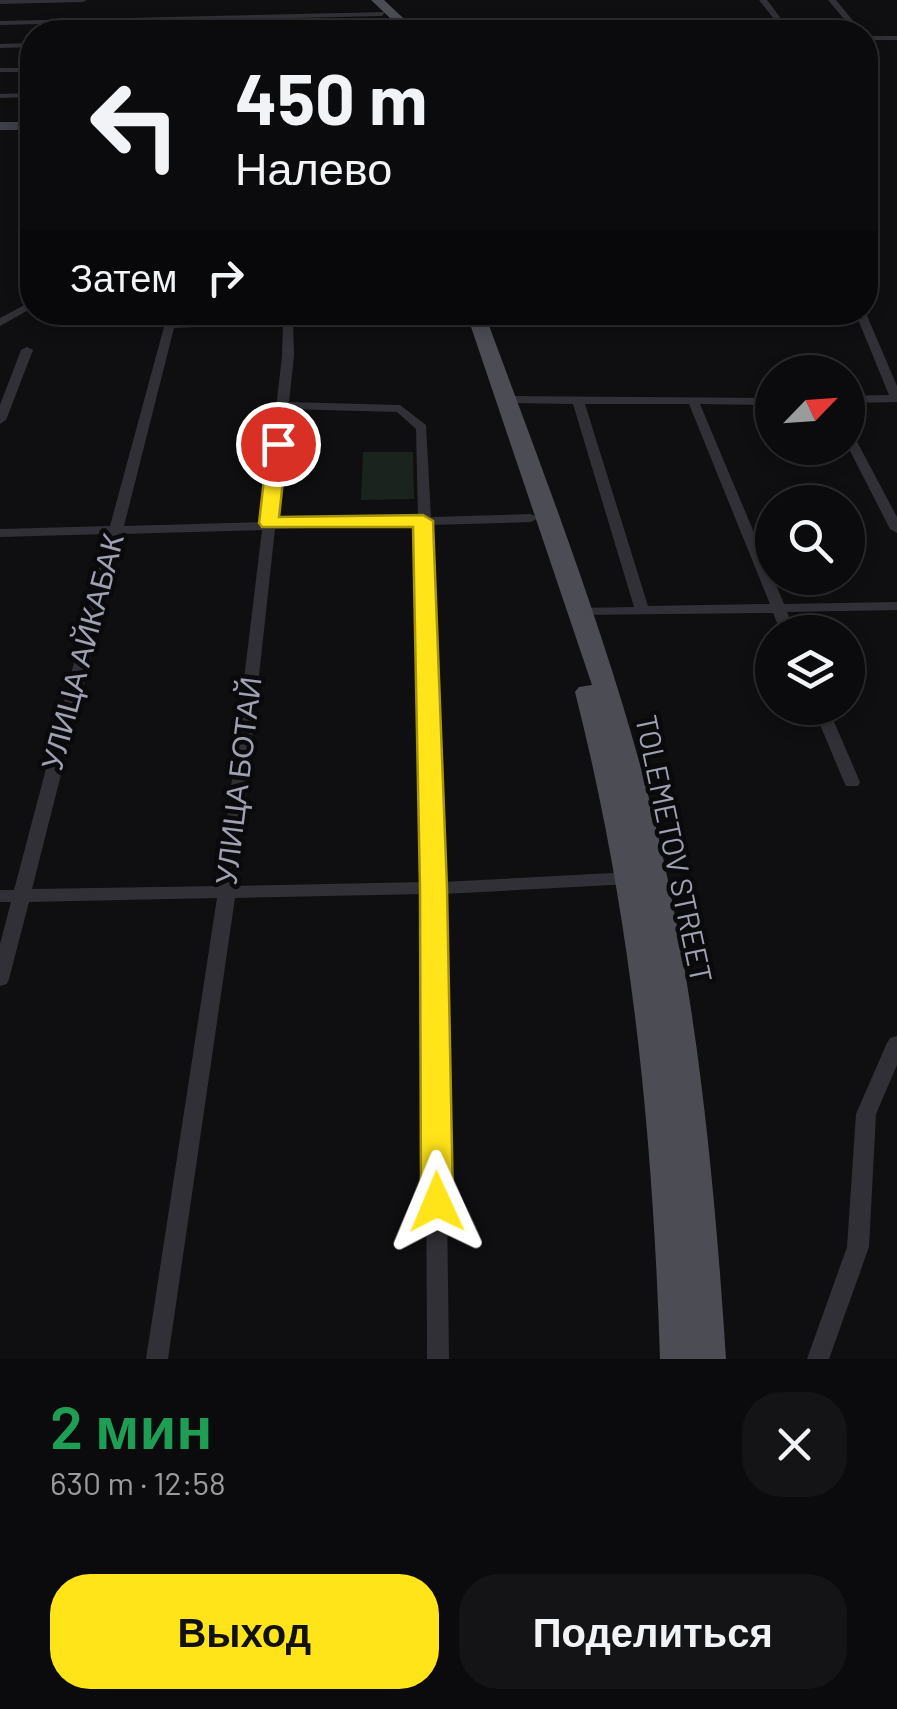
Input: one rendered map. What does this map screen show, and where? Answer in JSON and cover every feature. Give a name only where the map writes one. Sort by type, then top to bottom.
[{"type":"main road","points":[[368,0],[380,7]]},
{"type":"main road","name":"TOLEMETOV STREET","points":[[467,325],[531,518],[580,612],[618,732],[653,880],[679,1039],[700,1215],[707,1359]]},
{"type":"main road","name":"TOLEMETOV STREET","points":[[479,325],[506,400],[558,572],[634,878],[658,1038],[676,1250],[679,1359]]},
{"type":"street","points":[[0,2],[84,0]]},
{"type":"street","points":[[763,0],[779,20]]},
{"type":"street","points":[[832,0],[850,20]]},
{"type":"street","points":[[89,20],[380,7]]},
{"type":"street","name":"УЛИЦА АЙКАБАК","points":[[0,979],[10,896],[169,325]]},
{"type":"street","name":"УЛИЦА БОТАЙ","points":[[157,1359],[227,892],[288,325]]},
{"type":"street","points":[[865,325],[896,398],[865,399]]},
{"type":"street","points":[[0,420],[27,350]]},
{"type":"street","points":[[506,400],[755,402]]},
{"type":"street","points":[[578,401],[642,610]]},
{"type":"street","points":[[694,403],[781,615]]},
{"type":"street","points":[[282,405],[400,409],[422,428],[434,888],[438,1359]]},
{"type":"street","points":[[863,465],[897,529]]},
{"type":"street","points":[[0,534],[531,518]]},
{"type":"street","points":[[580,612],[897,606]]},
{"type":"street","points":[[827,725],[852,782]]},
{"type":"street","points":[[10,896],[434,888],[634,878]]},
{"type":"street","points":[[818,1359],[858,1247],[866,1114],[897,1043]]},
{"type":"shaded area","points":[[363,452],[413,452],[414,499],[361,500]]},
{"type":"route","points":[[278,444],[269,523],[423,521],[434,888],[437,1202]]}]
